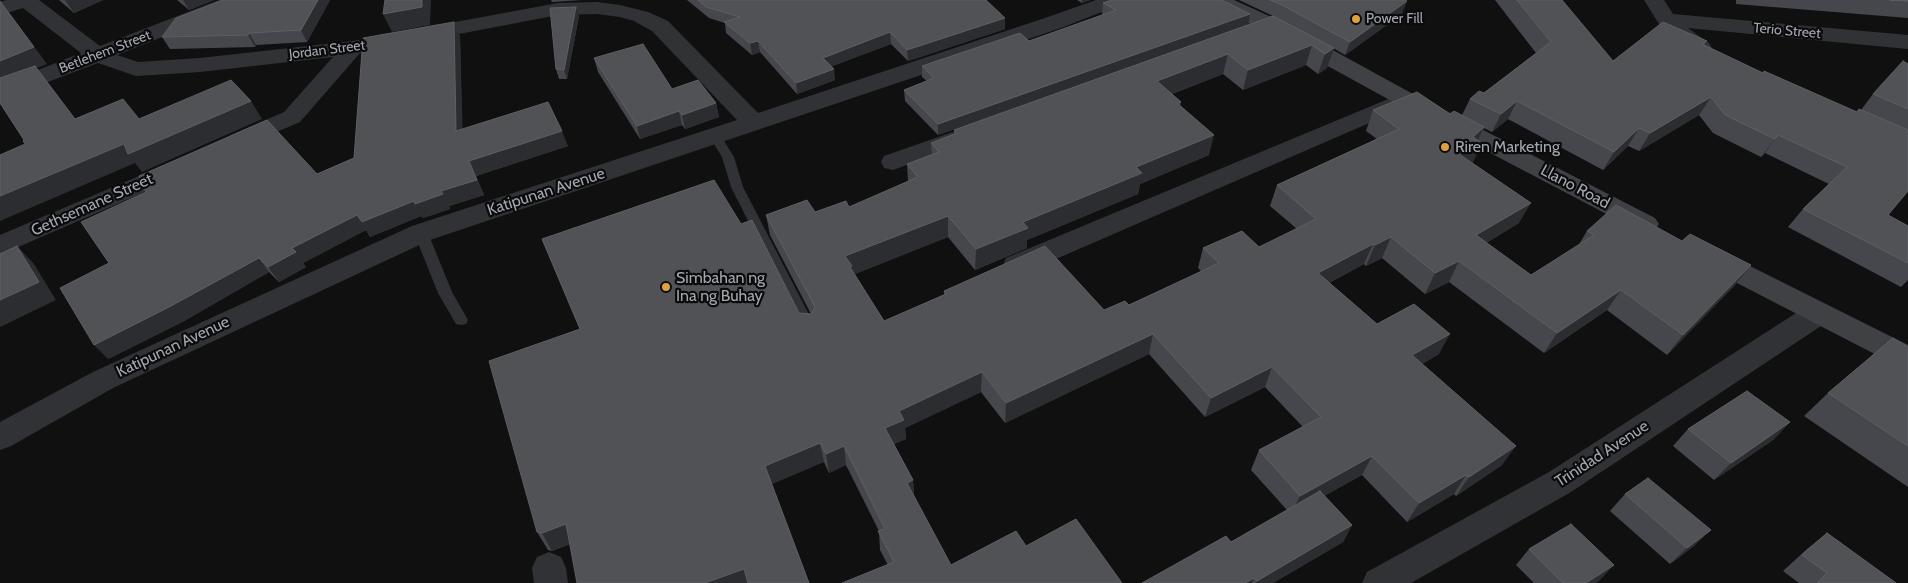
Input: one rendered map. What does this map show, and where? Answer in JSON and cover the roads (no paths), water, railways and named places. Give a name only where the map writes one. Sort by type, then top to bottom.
[{"type":"main road","name":"Llano Road","points":[[1217,0],[1270,25],[1405,99],[1668,236]]},
{"type":"main road","points":[[1695,250],[1817,314],[1908,358]]},
{"type":"street","points":[[0,9],[26,0]]},
{"type":"street","name":"Jordan Street","points":[[26,0],[97,55],[136,69],[200,65],[353,48],[558,9],[597,8],[620,11],[641,16],[660,26],[753,122]]},
{"type":"street","name":"Betlehem Street","points":[[0,93],[238,0]]},
{"type":"street","name":"Katipunan Avenue","points":[[0,437],[103,380],[420,233],[1054,23],[1115,0]]},
{"type":"street","points":[[1654,0],[1666,20],[1692,44],[1722,61]]},
{"type":"street","name":"Terio Street","points":[[1666,20],[1908,42]]},
{"type":"street","points":[[1242,35],[1270,25]]},
{"type":"street","points":[[221,148],[292,116],[353,48]]},
{"type":"street","points":[[998,274],[1405,99]]},
{"type":"street","points":[[894,162],[985,129]]},
{"type":"street","name":"Gethsemane Street","points":[[0,246],[194,160]]},
{"type":"street","name":"Trinidad Avenue","points":[[1379,583],[1560,482],[1817,314]]},
{"type":"lane","points":[[715,136],[728,157],[736,187],[810,328]]},
{"type":"lane","points":[[420,233],[445,293],[461,320]]},
{"type":"place","name":"Power Fill","points":[[1356,19]]},
{"type":"place","name":"Riren Marketing","points":[[1445,147]]},
{"type":"place","name":"Simbahan ng Ina ng Buhay","points":[[666,287]]}]
